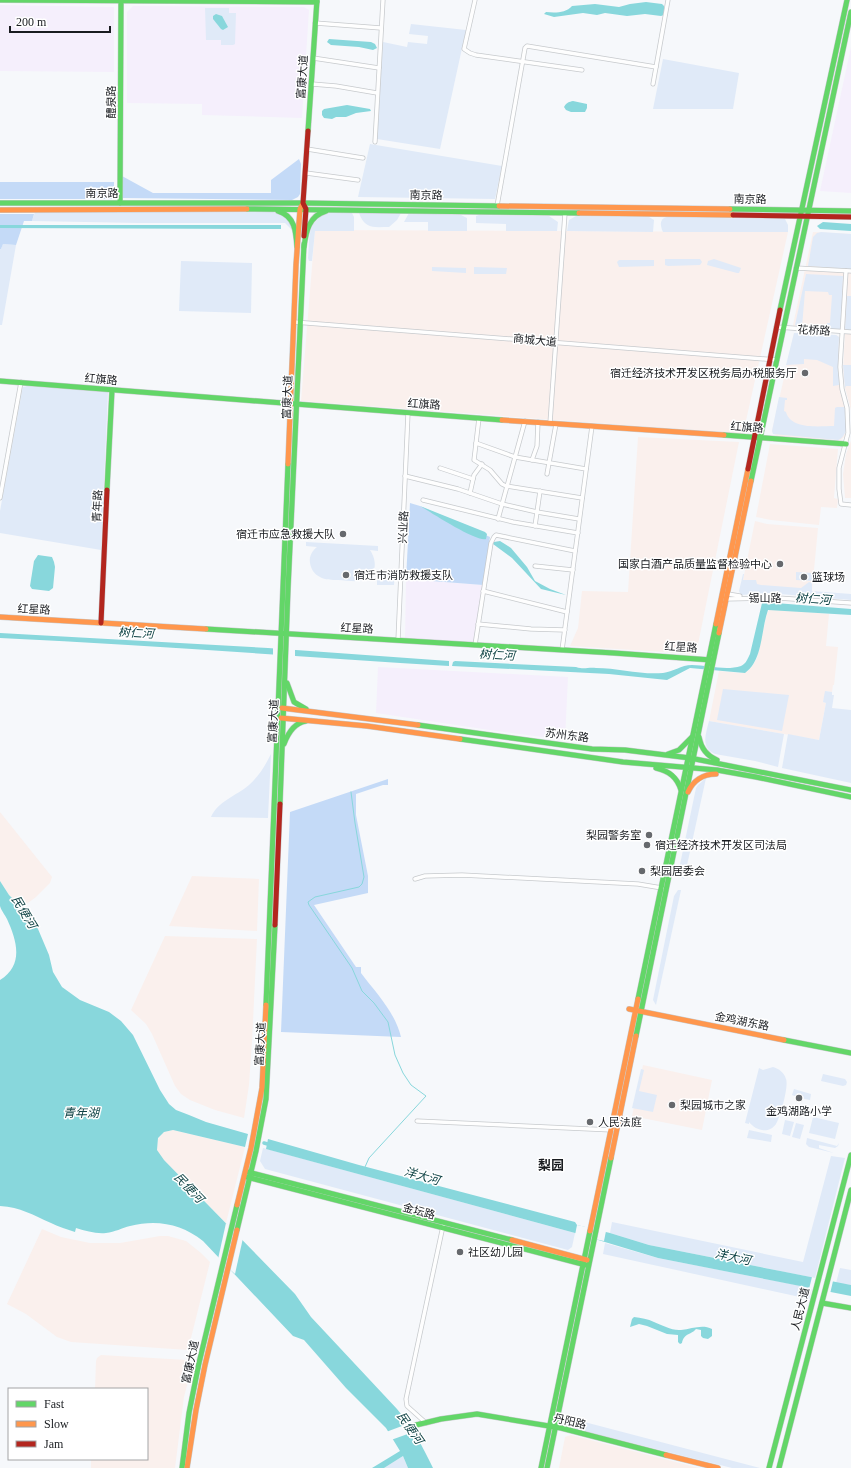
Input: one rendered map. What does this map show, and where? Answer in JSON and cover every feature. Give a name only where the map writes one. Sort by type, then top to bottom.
[{"type":"main road","points":[[0,0],[317,1]]},
{"type":"main road","name":"醴泉路","points":[[120,203],[121,0]]},
{"type":"main road","points":[[711,660],[727,596],[758,438],[776,327],[847,0]]},
{"type":"main road","name":"富康大道","points":[[282,708],[297,322],[304,247],[303,203],[317,1]]},
{"type":"main road","points":[[638,1011],[758,438],[784,328],[851,12]]},
{"type":"main road","name":"南京路","points":[[0,203],[303,203],[851,211]]},
{"type":"main road","points":[[266,209],[282,212],[290,218],[296,227],[297,247]]},
{"type":"main road","name":"南京路","points":[[0,210],[303,209],[851,217]]},
{"type":"main road","name":"富康大道","points":[[297,322],[297,247],[303,209]]},
{"type":"main road","points":[[304,247],[306,231],[312,220],[322,212],[335,210]]},
{"type":"main road","name":"红旗路","points":[[0,381],[408,413],[846,444]]},
{"type":"main road","name":"青年路","points":[[101,623],[112,390]]},
{"type":"main road","name":"红星路","points":[[0,617],[711,660]]},
{"type":"main road","name":"富康大道","points":[[187,1468],[196,1410],[235,1236],[242,1198],[266,1099],[274,946],[281,718],[285,676],[284,634]]},
{"type":"main road","points":[[285,676],[288,689],[294,702],[302,708],[316,713]]},
{"type":"main road","name":"苏州东路","points":[[282,708],[393,721],[592,749],[618,749],[665,754],[743,766],[851,790]]},
{"type":"main road","name":"苏州东路","points":[[281,718],[374,727],[622,762],[714,771],[851,797]]},
{"type":"main road","points":[[280,750],[288,734],[294,727],[302,722],[316,721]]},
{"type":"main road","points":[[665,754],[679,750],[696,735]]},
{"type":"main road","points":[[696,735],[702,747],[715,760],[753,767],[781,775]]},
{"type":"main road","name":"富康大道","points":[[248,1174],[262,1088],[269,915],[280,750]]},
{"type":"main road","points":[[598,758],[626,766],[660,769],[668,772],[676,779],[684,794]]},
{"type":"main road","points":[[714,771],[716,762]]},
{"type":"main road","points":[[547,1468],[553,1427],[662,888],[684,794],[694,783],[710,774],[723,774],[756,781],[778,782]]},
{"type":"main road","points":[[269,915],[275,915]]},
{"type":"main road","points":[[268,946],[274,946]]},
{"type":"main road","name":"金鸡湖东路","points":[[630,1009],[851,1053]]},
{"type":"main road","name":"人民大道","points":[[769,1468],[851,1155]]},
{"type":"main road","name":"金坛路","points":[[248,1174],[586,1263]]},
{"type":"main road","name":"人民大道","points":[[779,1468],[851,1190]]},
{"type":"main road","name":"富康大道","points":[[182,1468],[189,1413],[223,1261],[242,1198]]},
{"type":"main road","points":[[822,1303],[851,1308]]},
{"type":"main road","name":"丹阳路","points":[[416,1425],[477,1414],[553,1427],[718,1468]]},
{"type":"main road","points":[[541,1468],[553,1427]]},
{"type":"main road","points":[[774,1449],[777,1454],[783,1453]]},
{"type":"street","points":[[374,142],[383,0]]},
{"type":"street","points":[[476,0],[464,49],[470,53],[582,70]]},
{"type":"street","points":[[653,84],[668,0]]},
{"type":"street","points":[[316,23],[381,28]]},
{"type":"street","points":[[497,206],[525,48],[527,46],[656,67]]},
{"type":"street","points":[[314,58],[379,68]]},
{"type":"street","points":[[312,84],[336,86],[377,93]]},
{"type":"street","points":[[307,149],[363,158]]},
{"type":"street","points":[[306,173],[358,180]]},
{"type":"street","points":[[547,474],[550,464],[553,423],[556,342],[565,213]]},
{"type":"street","points":[[796,268],[851,272]]},
{"type":"street","points":[[846,271],[840,367],[842,389],[847,408],[848,433],[839,468],[839,489],[842,504],[851,505]]},
{"type":"street","name":"商城大道","points":[[297,322],[777,360]]},
{"type":"street","name":"花桥路","points":[[776,327],[851,332]]},
{"type":"street","points":[[0,498],[21,382]]},
{"type":"street","name":"兴业路","points":[[398,640],[408,413]]},
{"type":"street","points":[[479,418],[474,460],[490,470],[502,484],[540,492],[582,498]]},
{"type":"street","points":[[498,519],[525,421]]},
{"type":"street","points":[[532,460],[537,446],[538,422]]},
{"type":"street","points":[[562,650],[592,426]]},
{"type":"street","points":[[476,443],[515,457],[586,469]]},
{"type":"street","points":[[470,493],[474,475],[482,464]]},
{"type":"street","points":[[440,468],[473,479]]},
{"type":"street","points":[[405,476],[458,489],[502,504],[537,512],[580,519]]},
{"type":"street","points":[[534,526],[540,492]]},
{"type":"street","points":[[423,500],[452,506],[498,519],[578,533]]},
{"type":"street","points":[[475,645],[491,543],[494,536],[496,535],[575,551]]},
{"type":"street","points":[[535,566],[573,570]]},
{"type":"street","points":[[483,591],[567,612]]},
{"type":"street","name":"锡山路","points":[[727,596],[752,599],[764,597],[851,602]]},
{"type":"street","points":[[478,624],[531,629],[565,630]]},
{"type":"street","points":[[415,878],[425,876],[462,875],[638,884],[662,888]]},
{"type":"street","points":[[417,1121],[614,1130]]},
{"type":"street","points":[[426,1423],[407,1406],[406,1399],[443,1225]]},
{"type":"shaded area","points":[[0,5],[114,7],[114,72],[0,71]]},
{"type":"shaded area","points":[[133,6],[304,7],[309,10],[302,118],[202,115],[202,104],[127,103],[127,12]]},
{"type":"shaded area","points":[[205,8],[229,8],[229,13],[236,13],[235,44],[221,45],[221,40],[206,40]]},
{"type":"shaded area","points":[[411,24],[466,30],[440,149],[377,139],[383,42],[407,47],[408,42],[427,44],[428,36],[409,34]]},
{"type":"shaded area","points":[[851,47],[851,193],[820,191]]},
{"type":"shaded area","points":[[663,59],[739,73],[733,109],[653,109]]},
{"type":"shaded area","points":[[370,144],[502,166],[495,199],[358,197]]},
{"type":"shaded area","points":[[299,159],[301,164],[300,194],[292,200],[122,198],[122,176],[153,193],[271,193],[271,180]]},
{"type":"shaded area","points":[[0,182],[114,182],[114,199],[0,199]]},
{"type":"shaded area","points":[[35,212],[273,212],[284,215],[291,220],[293,231],[285,223],[32,221]]},
{"type":"shaded area","points":[[328,213],[352,213],[354,217],[354,231],[315,231],[312,261],[309,261],[310,231],[321,216]]},
{"type":"shaded area","points":[[359,213],[401,213],[397,220],[389,227],[379,227],[367,225]]},
{"type":"shaded area","points":[[409,213],[461,215],[467,218],[467,231],[428,231],[428,222],[404,222]]},
{"type":"shaded area","points":[[0,214],[34,214],[32,221],[24,221],[16,245],[3,244],[1,249],[0,249]]},
{"type":"shaded area","points":[[476,216],[549,216],[558,222],[557,231],[506,231],[506,224],[476,223]]},
{"type":"shaded area","points":[[576,216],[649,217],[654,220],[653,232],[567,231],[569,220]]},
{"type":"shaded area","points":[[667,217],[785,219],[788,225],[788,232],[663,232],[661,227],[662,219]]},
{"type":"shaded area","points":[[315,230],[788,232],[743,434],[301,401]]},
{"type":"shaded area","points":[[813,232],[851,234],[851,410],[845,388],[843,371],[845,331],[794,327],[793,325]]},
{"type":"shaded area","points":[[817,233],[851,234],[851,269],[808,266],[813,237]]},
{"type":"shaded area","points":[[3,244],[16,245],[2,325],[0,325],[0,249]]},
{"type":"shaded area","points":[[665,259],[700,259],[702,262],[700,265],[668,266],[665,265]]},
{"type":"shaded area","points":[[714,259],[741,268],[739,273],[707,265],[708,261]]},
{"type":"shaded area","points":[[619,260],[654,260],[654,266],[619,267],[617,262]]},
{"type":"shaded area","points":[[181,261],[252,263],[251,313],[179,311]]},
{"type":"shaded area","points":[[432,267],[466,268],[466,273],[432,271]]},
{"type":"shaded area","points":[[474,267],[507,268],[506,274],[474,274]]},
{"type":"shaded area","points":[[806,274],[843,276],[841,328],[839,330],[830,330],[827,327],[827,323],[830,323],[832,295],[829,295],[828,292],[805,291],[802,327],[795,325]]},
{"type":"shaded area","points":[[847,296],[851,296],[851,331],[846,330],[845,328]]},
{"type":"shaded area","points":[[794,333],[836,335],[839,337],[838,366],[845,408],[845,436],[841,440],[777,436],[772,431]]},
{"type":"shaded area","points":[[794,333],[836,335],[839,337],[839,385],[833,386],[833,367],[817,360],[804,359],[804,364],[786,365]]},
{"type":"shaded area","points":[[843,365],[851,365],[851,386],[846,386],[845,388]]},
{"type":"shaded area","points":[[27,386],[108,392],[101,550],[0,533],[0,511],[22,391],[23,387]]},
{"type":"shaded area","points":[[779,397],[787,398],[787,400],[785,400],[784,411],[789,418],[794,422],[806,426],[834,426],[835,408],[844,407],[847,426],[844,435],[838,440],[773,434],[772,431]]},
{"type":"shaded area","points":[[638,437],[739,442],[696,654],[570,646],[578,628],[582,591],[628,592]]},
{"type":"shaded area","points":[[851,441],[851,498],[845,498],[843,474],[846,454]]},
{"type":"shaded area","points":[[770,444],[838,449],[834,498],[838,499],[837,508],[821,507],[819,525],[756,517]]},
{"type":"shaded area","points":[[410,503],[490,537],[483,585],[406,579]]},
{"type":"shaded area","points":[[755,521],[767,524],[818,528],[812,591],[742,585]]},
{"type":"shaded area","points":[[306,542],[378,546],[378,551],[370,550],[375,564],[373,573],[370,577],[360,581],[331,580],[322,578],[314,573],[310,563],[311,554],[317,547],[306,546]]},
{"type":"shaded area","points":[[384,572],[395,572],[394,585],[377,585],[377,576],[384,576]]},
{"type":"shaded area","name":"篮球场","points":[[796,572],[812,573],[812,581],[796,580]]},
{"type":"shaded area","points":[[743,574],[743,580],[756,580],[757,584],[761,585],[801,588],[809,582],[812,583],[812,591],[851,594],[851,600],[768,593],[741,595],[739,591]]},
{"type":"shaded area","points":[[406,579],[483,585],[474,642],[405,638]]},
{"type":"shaded area","points":[[770,609],[829,614],[826,646],[838,647],[834,685],[832,692],[826,691],[823,702],[826,703],[819,740],[709,721],[719,671],[741,673],[749,670],[757,658],[767,613]]},
{"type":"shaded area","points":[[378,667],[568,677],[565,740],[376,713]]},
{"type":"shaded area","points":[[723,689],[789,695],[782,731],[717,720]]},
{"type":"shaded area","points":[[825,691],[832,692],[832,695],[834,695],[832,708],[851,710],[851,783],[782,768],[788,734],[819,740],[826,703],[823,702]]},
{"type":"shaded area","points":[[709,721],[784,734],[778,767],[755,761],[715,754],[710,751],[707,748],[705,740]]},
{"type":"shaded area","points":[[271,754],[268,818],[211,817],[218,807],[253,782],[262,771]]},
{"type":"shaded area","points":[[706,778],[684,879],[678,874],[696,788]]},
{"type":"shaded area","points":[[388,779],[388,785],[383,785],[356,794],[356,815],[368,876],[368,893],[314,905],[356,967],[361,967],[361,973],[390,1011],[401,1037],[281,1032],[290,812]]},
{"type":"shaded area","points":[[0,812],[52,877],[50,883],[36,897],[21,908],[9,895],[0,881]]},
{"type":"shaded area","points":[[192,876],[259,879],[257,931],[169,926]]},
{"type":"shaded area","points":[[678,890],[681,890],[656,1005],[653,1000],[674,896]]},
{"type":"shaded area","points":[[165,936],[257,939],[249,1085],[244,1118],[215,1110],[190,1100],[181,1094],[175,1086],[152,1034],[146,1024],[131,1010]]},
{"type":"shaded area","name":"梨园城市之家","points":[[643,1065],[712,1080],[702,1130],[632,1116]]},
{"type":"shaded area","points":[[773,1067],[784,1074],[787,1083],[785,1095],[778,1121],[770,1129],[762,1130],[755,1128],[749,1122],[749,1124],[745,1123],[759,1068],[763,1070]]},
{"type":"shaded area","points":[[641,1069],[644,1070],[639,1091],[657,1095],[653,1112],[632,1108]]},
{"type":"shaded area","points":[[823,1074],[845,1079],[847,1082],[846,1085],[843,1086],[821,1081]]},
{"type":"shaded area","points":[[794,1089],[811,1094],[810,1100],[792,1095]]},
{"type":"shaded area","points":[[813,1117],[839,1123],[835,1139],[809,1133]]},
{"type":"shaded area","points":[[785,1120],[794,1122],[790,1136],[782,1134]]},
{"type":"shaded area","points":[[796,1123],[804,1125],[800,1139],[792,1137]]},
{"type":"shaded area","points":[[173,1130],[245,1147],[226,1223],[159,1155],[157,1150],[158,1139],[164,1132]]},
{"type":"shaded area","points":[[749,1130],[772,1135],[771,1142],[747,1138]]},
{"type":"shaded area","points":[[807,1138],[837,1146],[839,1143],[838,1146],[835,1148],[819,1145],[819,1148],[834,1153],[809,1147],[806,1144]]},
{"type":"shaded area","points":[[263,1148],[575,1233],[572,1247],[568,1250],[265,1169],[260,1161]]},
{"type":"shaded area","points":[[831,1156],[845,1158],[815,1278],[649,1245],[610,1233],[612,1222],[803,1262]]},
{"type":"shaded area","points":[[42,1229],[61,1237],[90,1243],[120,1243],[168,1236],[186,1241],[201,1253],[210,1262],[188,1350],[71,1342],[57,1337],[26,1314],[7,1304]]},
{"type":"shaded area","points":[[605,1243],[658,1258],[812,1288],[809,1299],[603,1254]]},
{"type":"shaded area","points":[[840,1268],[851,1270],[851,1285],[836,1283]]},
{"type":"shaded area","points":[[101,1355],[187,1360],[190,1362],[191,1370],[184,1397],[175,1468],[91,1468],[91,1460],[148,1460],[148,1388],[95,1388],[97,1358]]},
{"type":"shaded area","points":[[573,1419],[760,1468],[732,1468],[564,1426],[565,1421],[572,1423]]},
{"type":"shaded area","points":[[571,1435],[699,1468],[559,1468],[565,1437]]},
{"type":"shaded area","points":[[403,1456],[408,1468],[384,1468]]},
{"type":"water","points":[[646,2],[662,4],[664,6],[664,15],[645,14],[627,16],[605,13],[597,15],[583,13],[554,17],[544,14],[546,12],[564,11],[572,6],[595,4],[619,7]]},
{"type":"water","points":[[216,14],[222,16],[228,27],[223,30],[221,29],[213,19],[213,16]]},
{"type":"water","points":[[329,39],[371,42],[375,44],[377,48],[373,50],[359,47],[331,45],[327,42]]},
{"type":"water","points":[[573,101],[587,104],[585,112],[571,112],[566,110],[564,107],[565,105],[568,102]]},
{"type":"water","points":[[347,105],[370,109],[371,111],[332,119],[324,118],[322,115],[322,111],[324,109]]},
{"type":"water","points":[[823,222],[851,224],[851,231],[820,229],[817,226]]},
{"type":"water","points":[[0,225],[281,225],[281,229],[0,228]]},
{"type":"water","points":[[420,506],[485,532],[487,534],[486,539],[481,539],[464,532]]},
{"type":"water","points":[[500,541],[511,548],[527,567],[535,581],[566,595],[541,589],[512,558],[493,544],[494,542]]},
{"type":"water","points":[[38,555],[52,557],[54,562],[53,588],[49,591],[32,589],[30,586],[34,561]]},
{"type":"water","points":[[763,602],[851,609],[851,615],[768,610],[758,653],[751,668],[745,673],[690,668],[667,680],[609,674],[452,666],[453,662],[455,661],[604,668],[663,673],[692,665],[723,668],[741,666],[747,661],[750,654]]},
{"type":"water","points":[[0,633],[268,648],[449,661],[449,666],[0,638]]},
{"type":"water","name":"青年湖","points":[[0,881],[9,895],[31,917],[49,955],[53,972],[62,987],[80,1000],[109,1012],[121,1021],[133,1035],[160,1090],[169,1104],[176,1110],[206,1122],[248,1134],[245,1147],[173,1130],[164,1132],[158,1138],[157,1150],[164,1160],[295,1294],[311,1317],[397,1409],[417,1437],[433,1468],[408,1468],[403,1456],[384,1468],[372,1468],[400,1451],[386,1428],[346,1388],[304,1340],[293,1336],[203,1241],[187,1230],[169,1224],[150,1223],[130,1226],[106,1233],[95,1233],[76,1228],[75,1232],[57,1226],[32,1214],[0,1206],[0,980],[8,974],[13,967],[16,944],[11,927],[0,906]]},
{"type":"water","points":[[268,1139],[359,1165],[575,1222],[577,1225],[649,1245],[851,1285],[851,1296],[658,1258],[575,1233],[266,1149]]},
{"type":"water","points":[[634,1317],[649,1320],[674,1330],[704,1327],[712,1329],[712,1336],[708,1339],[703,1338],[701,1336],[701,1330],[696,1329],[684,1337],[682,1343],[680,1344],[678,1342],[678,1335],[667,1334],[639,1324],[630,1327]]},
{"type":"pier","points":[[273,647],[295,648],[295,659],[273,657]]},
{"type":"pier","points":[[226,1223],[243,1238],[235,1274],[218,1259]]},
{"type":"pier","points":[[577,1225],[606,1231],[604,1241],[575,1235]]},
{"type":"pier","points":[[812,1277],[833,1281],[830,1294],[809,1289]]},
{"type":"pier","points":[[410,1423],[416,1431],[391,1440],[386,1432]]},
{"type":"waterway","points":[[351,792],[364,877],[362,884],[359,887],[315,897],[308,902],[352,968],[362,991],[374,1003],[388,1022],[395,1055],[403,1073],[411,1085],[426,1096],[369,1158],[365,1167]]},
{"type":"waterway","name":"洋大河","points":[[264,1143],[271,1145]]},
{"type":"traffic: fast","points":[[0,0],[317,2]]},
{"type":"traffic: fast","points":[[120,203],[121,0]]},
{"type":"traffic: fast","points":[[308,131],[317,0]]},
{"type":"traffic: fast","points":[[780,310],[847,0]]},
{"type":"traffic: fast","points":[[751,481],[851,12]]},
{"type":"traffic: fast","points":[[0,203],[303,203],[499,206]]},
{"type":"traffic: fast","points":[[247,209],[579,213]]},
{"type":"traffic: fast","points":[[730,209],[851,211]]},
{"type":"traffic: fast","points":[[278,211],[284,213],[294,225],[297,247]]},
{"type":"traffic: fast","points":[[304,247],[307,230],[312,220],[320,213],[326,211]]},
{"type":"traffic: fast","points":[[280,804],[288,589],[304,244]]},
{"type":"traffic: fast","points":[[0,381],[502,420]]},
{"type":"traffic: fast","points":[[107,490],[112,390]]},
{"type":"traffic: fast","points":[[724,435],[846,444]]},
{"type":"traffic: fast","points":[[266,1005],[288,464]]},
{"type":"traffic: fast","points":[[638,999],[716,624]]},
{"type":"traffic: fast","points":[[206,629],[711,660]]},
{"type":"traffic: fast","points":[[636,1036],[719,633]]},
{"type":"traffic: fast","points":[[287,683],[294,702],[306,709]]},
{"type":"traffic: fast","points":[[284,744],[292,729],[298,724],[306,721]]},
{"type":"traffic: fast","points":[[418,725],[592,749],[625,750],[690,758],[851,790]]},
{"type":"traffic: fast","points":[[668,754],[679,750],[692,737]]},
{"type":"traffic: fast","points":[[699,737],[701,745],[705,751],[717,760]]},
{"type":"traffic: fast","points":[[460,739],[623,762],[717,770],[851,797]]},
{"type":"traffic: fast","points":[[656,768],[672,775],[681,790]]},
{"type":"traffic: fast","points":[[237,1230],[256,1151],[266,1099],[275,925]]},
{"type":"traffic: fast","points":[[784,1040],[851,1053]]},
{"type":"traffic: fast","points":[[769,1468],[851,1155]]},
{"type":"traffic: fast","points":[[547,1468],[611,1158]]},
{"type":"traffic: fast","points":[[248,1172],[512,1240]]},
{"type":"traffic: fast","points":[[247,1177],[586,1265]]},
{"type":"traffic: fast","points":[[779,1468],[851,1190]]},
{"type":"traffic: fast","points":[[182,1468],[189,1413],[199,1363],[237,1205]]},
{"type":"traffic: fast","points":[[541,1468],[590,1231]]},
{"type":"traffic: fast","points":[[822,1303],[851,1308]]},
{"type":"traffic: fast","points":[[416,1425],[441,1419],[477,1414],[561,1428],[666,1455]]},
{"type":"traffic: slow","points":[[288,464],[296,265],[300,209],[302,205]]},
{"type":"traffic: slow","points":[[499,206],[730,209]]},
{"type":"traffic: slow","points":[[0,210],[247,209]]},
{"type":"traffic: slow","points":[[579,213],[733,215]]},
{"type":"traffic: slow","points":[[502,420],[724,435]]},
{"type":"traffic: slow","points":[[716,624],[748,469]]},
{"type":"traffic: slow","points":[[719,633],[751,481]]},
{"type":"traffic: slow","points":[[0,617],[206,629]]},
{"type":"traffic: slow","points":[[282,708],[418,725]]},
{"type":"traffic: slow","points":[[281,718],[367,726],[460,739]]},
{"type":"traffic: slow","points":[[688,792],[699,779],[707,775],[716,774]]},
{"type":"traffic: slow","points":[[590,1231],[638,999]]},
{"type":"traffic: slow","points":[[237,1205],[251,1148],[262,1088],[266,1005]]},
{"type":"traffic: slow","points":[[629,1009],[784,1040]]},
{"type":"traffic: slow","points":[[611,1158],[636,1036]]},
{"type":"traffic: slow","points":[[187,1468],[205,1365],[237,1230]]},
{"type":"traffic: slow","points":[[512,1240],[587,1260]]},
{"type":"traffic: slow","points":[[666,1455],[718,1468]]},
{"type":"traffic: jam","points":[[304,236],[306,209],[303,203],[308,131]]},
{"type":"traffic: jam","points":[[733,215],[851,217]]},
{"type":"traffic: jam","points":[[748,469],[780,310]]},
{"type":"traffic: jam","points":[[101,623],[107,490]]},
{"type":"traffic: jam","points":[[275,925],[280,804]]},
{"type":"place","name":"宿迁经济技术开发区税务局办税服务厅","points":[[805,373]]},
{"type":"place","name":"宿迁市应急救援大队","points":[[343,534]]},
{"type":"place","name":"国家白酒产品质量监督检验中心","points":[[780,564]]},
{"type":"place","name":"宿迁市消防救援支队","points":[[346,575]]},
{"type":"place","name":"篮球场","points":[[804,577]]},
{"type":"place","name":"梨园警务室","points":[[649,835]]},
{"type":"place","name":"宿迁经济技术开发区司法局","points":[[647,845]]},
{"type":"place","name":"梨园居委会","points":[[642,871]]},
{"type":"place","name":"金鸡湖路小学","points":[[799,1098]]},
{"type":"place","name":"梨园城市之家","points":[[672,1105]]},
{"type":"place","name":"人民法庭","points":[[590,1122]]},
{"type":"place","name":"社区幼儿园","points":[[460,1252]]},
{"type":"district","name":"梨园","points":[[551,1165]]},
{"type":"water label","name":"树仁河","points":[[813,599]]},
{"type":"water label","name":"树仁河","points":[[136,633]]},
{"type":"water label","name":"树仁河","points":[[497,655]]},
{"type":"water label","name":"民便河","points":[[24,912]]},
{"type":"water label","name":"民便河","points":[[189,1188]]},
{"type":"water label","name":"民便河","points":[[410,1428]]}]
